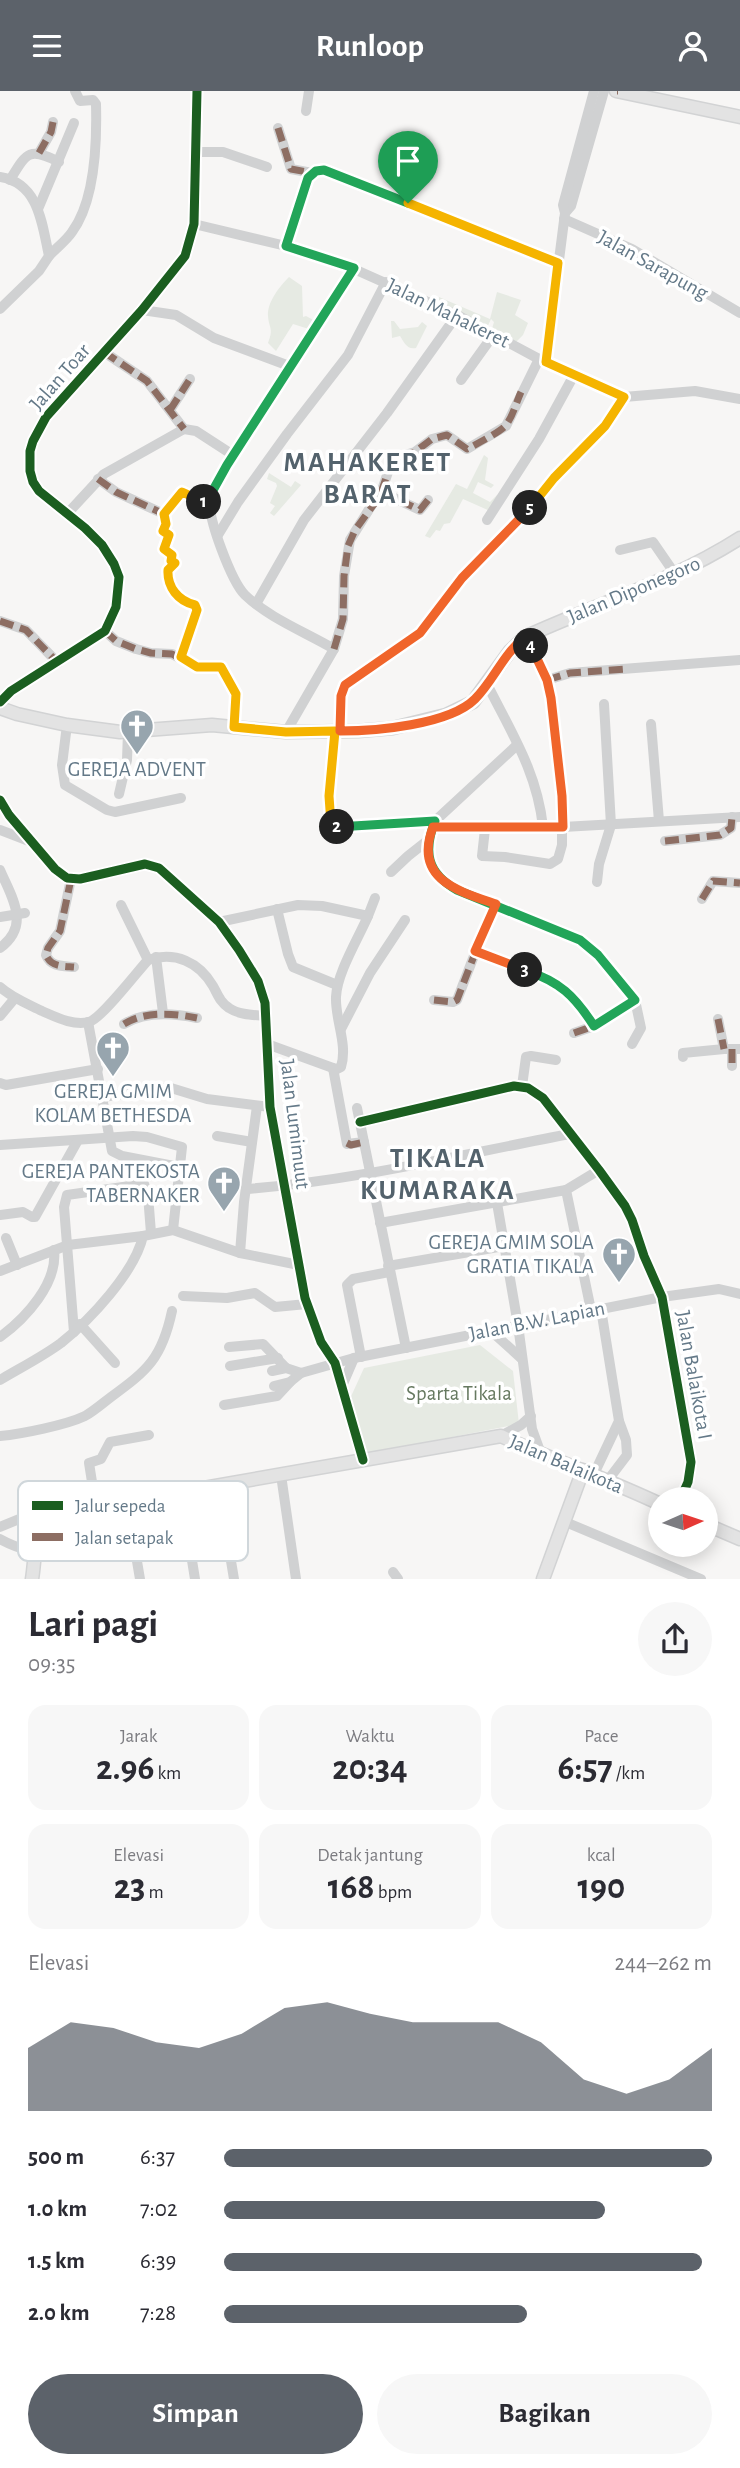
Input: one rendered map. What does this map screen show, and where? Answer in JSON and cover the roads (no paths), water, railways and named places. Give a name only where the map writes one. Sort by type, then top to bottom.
[{"type":"main road","points":[[624,91],[740,115]]},
{"type":"main road","name":"Jalan Diponegoro","points":[[0,708],[17,715],[67,725],[128,732],[198,725],[286,732],[337,731],[393,728],[434,719],[473,702],[510,651],[525,637],[734,548],[740,538]]},
{"type":"main road","name":"Jalan Balaikota","points":[[246,1481],[500,1436],[648,1498]]},
{"type":"main road","points":[[543,1579],[563,1521],[588,1472]]},
{"type":"main road","points":[[718,1530],[740,1539]]},
{"type":"main road","points":[[32,1579],[35,1561]]},
{"type":"street","points":[[0,309],[71,235],[87,195],[96,152],[96,104],[93,100],[80,101],[75,91]]},
{"type":"street","name":"Jalan Toar","points":[[105,631],[116,607],[119,577],[114,563],[102,545],[43,497],[33,482],[30,451],[38,429],[46,417],[142,310],[186,256],[194,224],[197,91]]},
{"type":"street","points":[[306,111],[309,91]]},
{"type":"street","points":[[286,732],[334,649],[344,610],[344,576],[348,546],[355,530],[380,496],[388,472],[403,455],[415,452],[432,439],[447,435],[467,449],[506,426],[542,361],[558,263],[563,205],[598,95]]},
{"type":"street","points":[[39,153],[48,139],[53,122]]},
{"type":"street","points":[[38,209],[60,162],[74,123]]},
{"type":"street","points":[[278,128],[291,169],[312,173],[324,170],[333,172],[558,263]]},
{"type":"street","points":[[196,152],[223,152],[267,167]]},
{"type":"street","points":[[49,256],[38,209],[27,190],[5,178],[30,153],[39,153],[60,162]]},
{"type":"street","points":[[286,246],[312,173]]},
{"type":"street","name":"Jalan Sarapung","points":[[564,216],[632,249],[740,313]]},
{"type":"street","name":"Jalan Mahakeret","points":[[194,224],[286,246],[354,268],[457,315],[542,361],[624,397],[695,391],[740,399]]},
{"type":"street","points":[[334,649],[256,604],[238,585],[218,535],[210,505],[212,492],[233,455],[354,268]]},
{"type":"street","points":[[218,535],[287,434],[348,355],[386,282]]},
{"type":"street","points":[[142,310],[176,316],[214,338],[292,367]]},
{"type":"street","points":[[256,604],[304,520],[387,413],[457,315]]},
{"type":"street","points":[[461,380],[494,334]]},
{"type":"street","points":[[104,352],[147,380],[184,429]]},
{"type":"street","points":[[487,520],[540,439],[574,375]]},
{"type":"street","points":[[170,409],[190,379]]},
{"type":"street","points":[[624,397],[605,426],[462,578],[420,633],[345,685],[341,696],[329,796],[332,826],[341,827],[434,824],[485,829],[736,817],[731,828],[720,835],[665,841]]},
{"type":"street","points":[[67,514],[98,479],[184,429],[191,429],[233,455]]},
{"type":"street","points":[[98,479],[116,492],[164,514]]},
{"type":"street","points":[[164,514],[182,492],[210,505]]},
{"type":"street","points":[[380,496],[390,496],[420,510],[428,500]]},
{"type":"street","points":[[164,514],[166,524],[163,531],[169,535],[164,549],[172,555],[171,561],[175,563],[168,570],[170,587],[188,604],[195,605],[197,610],[181,657]]},
{"type":"street","points":[[620,550],[653,542],[675,574]]},
{"type":"street","points":[[0,621],[26,630],[58,663]]},
{"type":"street","points":[[0,702],[11,691],[105,631],[126,646],[181,657],[197,667],[221,667],[236,694],[234,727]]},
{"type":"street","points":[[485,829],[482,856],[550,864],[558,859],[560,854],[562,796],[547,680],[525,637]]},
{"type":"street","points":[[547,680],[570,673],[740,660]]},
{"type":"street","points":[[487,684],[534,779],[543,827]]},
{"type":"street","points":[[597,882],[599,864],[611,825],[604,704]]},
{"type":"street","points":[[651,724],[659,821]]},
{"type":"street","points":[[67,725],[63,776],[65,785],[74,792],[115,812],[181,798]]},
{"type":"street","points":[[119,795],[127,760],[128,732]]},
{"type":"street","points":[[517,745],[434,824],[427,841],[428,853],[440,880],[457,890],[496,904],[589,946],[635,1000],[641,1028],[632,1044]]},
{"type":"street","points":[[0,800],[55,869],[71,879],[60,931],[48,947],[46,955],[55,965],[74,967]]},
{"type":"street","points":[[0,830],[31,842]]},
{"type":"street","points":[[391,873],[427,841]]},
{"type":"street","name":"Jalan Lumimuut","points":[[71,879],[98,876],[138,865],[152,865],[167,874],[219,922],[258,981],[265,1003],[270,1107],[299,1265],[307,1304],[321,1342],[335,1363]]},
{"type":"street","points":[[0,870],[21,914],[14,933],[0,948]]},
{"type":"street","points":[[702,899],[713,881],[740,883]]},
{"type":"street","points":[[267,1044],[333,1068],[339,1069],[343,1064],[341,1029],[336,1009],[337,985],[375,898]]},
{"type":"street","points":[[434,1000],[457,1000],[496,904]]},
{"type":"street","points":[[121,905],[152,959],[163,1013]]},
{"type":"street","points":[[219,922],[298,905],[314,905],[368,916]]},
{"type":"street","points":[[278,909],[293,967],[337,985]]},
{"type":"street","points":[[0,917],[21,914]]},
{"type":"street","points":[[341,1029],[370,973],[405,920]]},
{"type":"street","points":[[475,951],[554,982],[575,999],[594,1026]]},
{"type":"street","points":[[0,987],[15,997],[67,1021],[88,1022],[103,1012],[152,959],[186,960],[207,978],[219,1000],[228,1008],[240,1013],[266,1016]]},
{"type":"street","points":[[0,1016],[15,997]]},
{"type":"street","points":[[574,1033],[594,1026],[635,1000]]},
{"type":"street","points":[[124,1024],[163,1013],[197,1018]]},
{"type":"street","points":[[718,1019],[732,1049],[732,1066]]},
{"type":"street","points":[[88,1022],[112,1151],[179,1167]]},
{"type":"street","points":[[683,1057],[682,1053],[732,1049]]},
{"type":"street","points":[[360,1122],[494,1090],[522,1086],[525,1059],[529,1056],[556,1060]]},
{"type":"street","points":[[333,1068],[347,1145],[364,1142]]},
{"type":"street","points":[[0,1083],[6,1085],[98,1069]]},
{"type":"street","name":"Jalan Balaikota I","points":[[522,1086],[536,1091],[543,1098],[599,1170],[632,1220],[662,1297],[691,1462],[686,1487]]},
{"type":"street","points":[[103,1097],[171,1088],[207,1099],[270,1107]]},
{"type":"street","points":[[240,1253],[257,1106]]},
{"type":"street","points":[[357,1108],[406,1348]]},
{"type":"street","points":[[246,1189],[284,1186],[371,1172],[570,1134]]},
{"type":"street","points":[[217,1136],[252,1142]]},
{"type":"street","points":[[0,1145],[147,1137],[182,1147],[173,1230]]},
{"type":"street","points":[[0,1215],[23,1212],[35,1217],[78,1140]]},
{"type":"street","points":[[380,1223],[566,1190],[599,1170]]},
{"type":"street","points":[[0,1380],[47,1353],[77,1328],[130,1268],[147,1234],[148,1195],[144,1184],[79,1192],[66,1195],[65,1200],[77,1328],[115,1363]]},
{"type":"street","points":[[566,1190],[596,1310],[619,1421],[626,1440],[627,1455],[608,1480]]},
{"type":"street","points":[[497,1203],[534,1436],[541,1455]]},
{"type":"street","points":[[0,1271],[68,1245],[173,1230],[240,1253],[299,1265]]},
{"type":"street","points":[[6,1238],[17,1265]]},
{"type":"street","points":[[342,1386],[358,1357],[347,1285],[353,1279],[388,1269],[504,1246]]},
{"type":"street","points":[[0,1336],[25,1314],[48,1282],[54,1270],[54,1250]]},
{"type":"street","name":"Jalan B.W. Lapian","points":[[301,1373],[358,1357],[662,1297],[719,1289],[740,1294]]},
{"type":"street","points":[[183,1296],[233,1297],[256,1293],[275,1307],[307,1304]]},
{"type":"street","points":[[0,1436],[24,1433],[85,1416],[148,1368],[168,1331],[172,1311]]},
{"type":"street","points":[[490,1330],[522,1359]]},
{"type":"street","points":[[229,1347],[263,1344],[286,1368]]},
{"type":"street","points":[[230,1366],[278,1358]]},
{"type":"street","points":[[335,1363],[363,1460]]},
{"type":"street","points":[[224,1405],[277,1397],[301,1373],[286,1368],[272,1371]]},
{"type":"street","points":[[274,1386],[290,1383]]},
{"type":"street","points":[[500,1436],[521,1425],[531,1416]]},
{"type":"street","points":[[588,1472],[619,1421]]},
{"type":"street","points":[[92,1481],[89,1463],[101,1459],[110,1442],[149,1435]]},
{"type":"street","points":[[281,1475],[296,1579]]},
{"type":"street","points":[[0,1527],[18,1520]]},
{"type":"street","points":[[563,1521],[701,1579]]},
{"type":"street","points":[[0,1539],[18,1546]]},
{"type":"street","points":[[137,1561],[140,1579]]},
{"type":"street","points":[[192,1561],[195,1579]]},
{"type":"street","points":[[231,1561],[234,1579]]},
{"type":"place","name":"GEREJA ADVENT","points":[[137,756]]},
{"type":"place","name":"GEREJA GMIM KOLAM BETHESDA","points":[[113,1078]]},
{"type":"place","name":"GEREJA PANTEKOSTA TABERNAKER","points":[[224,1213]]},
{"type":"place","name":"GEREJA GMIM SOLA GRATIA TIKALA","points":[[619,1284]]},
{"type":"district","name":"MAHAKERET BARAT","points":[[368,479]]},
{"type":"district","name":"TIKALA KUMARAKA","points":[[438,1175]]},
{"type":"park label","name":"Sparta Tikala","points":[[459,1393]]}]
